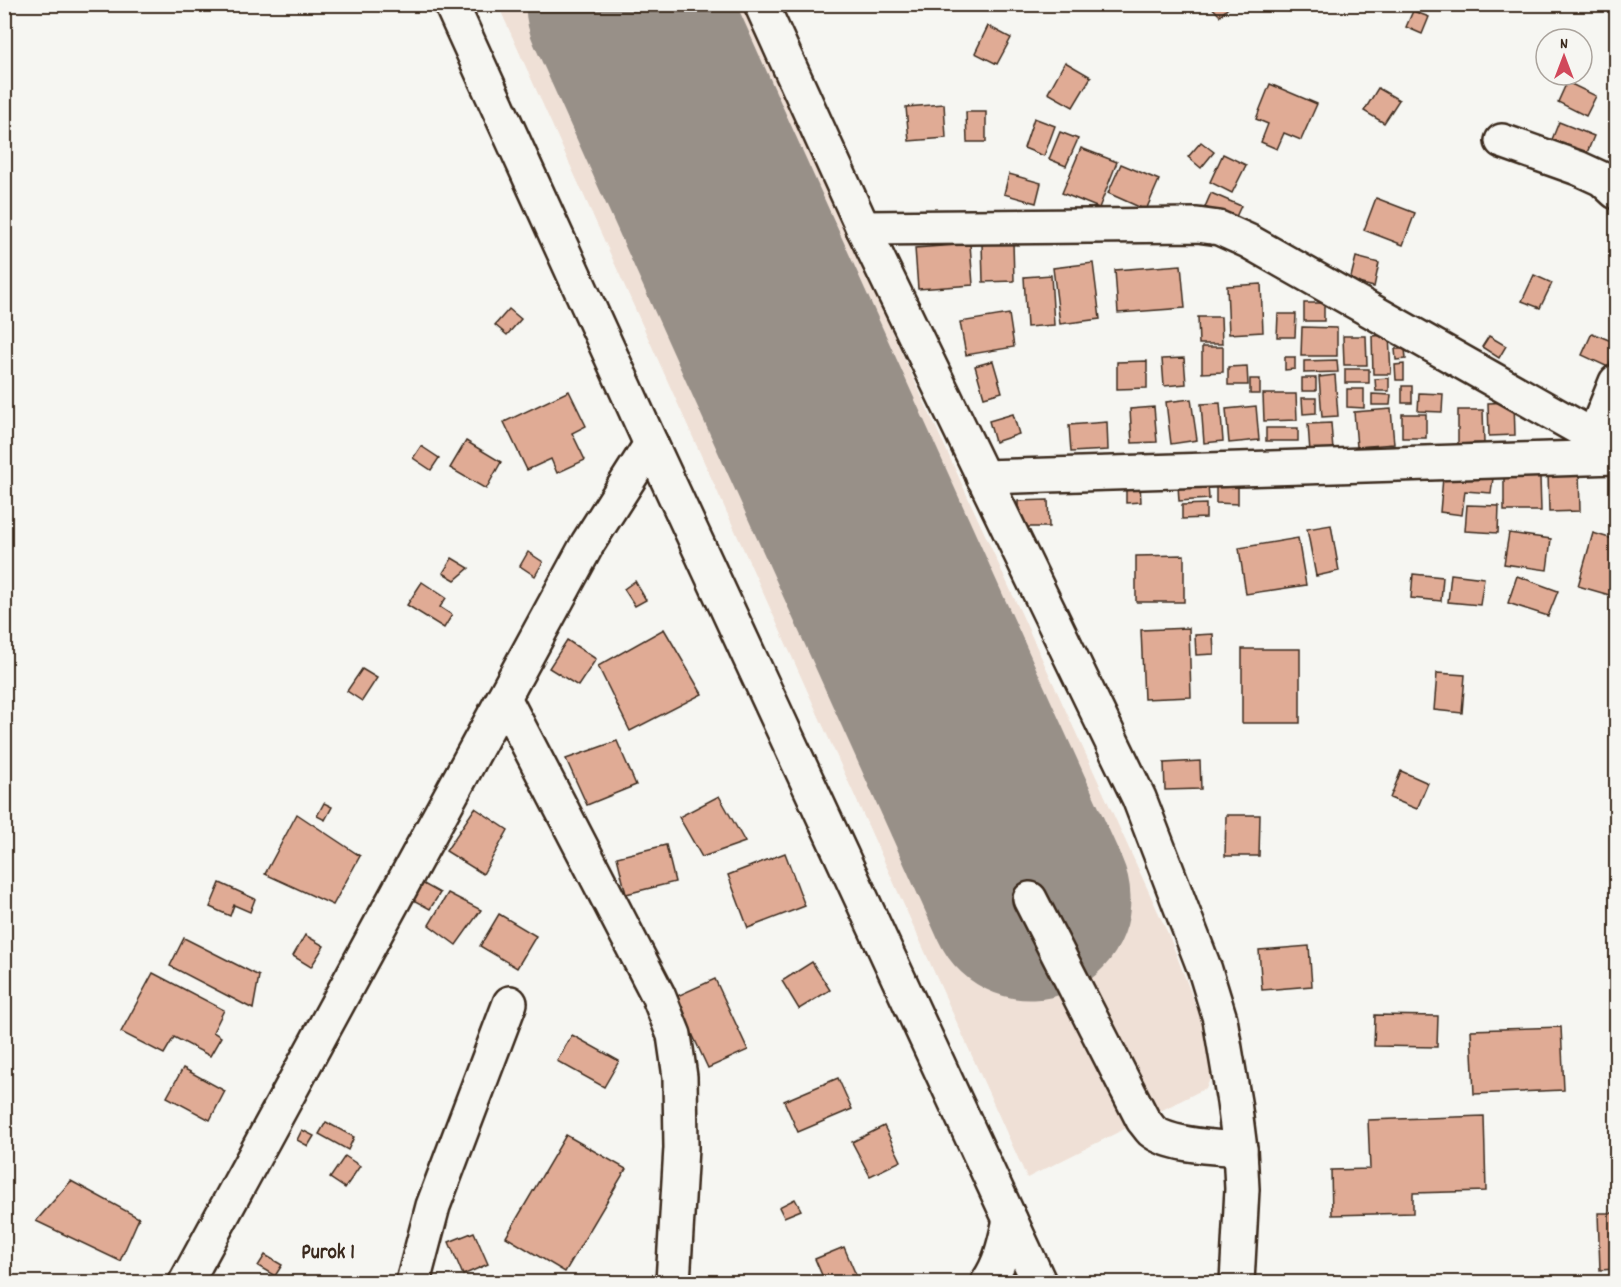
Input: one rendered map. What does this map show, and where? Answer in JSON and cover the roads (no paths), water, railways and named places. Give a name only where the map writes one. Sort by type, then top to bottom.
[{"type":"street","points":[[451,4],[651,444],[1039,1282]]},
{"type":"street","points":[[761,4],[863,228],[1139,798],[1201,959],[1220,1019],[1240,1149],[1242,1189],[1237,1282]]},
{"type":"street","points":[[1502,141],[1578,168],[1602,179],[1617,192]]},
{"type":"street","points":[[863,228],[1197,225],[1220,228],[1248,241],[1609,447]]},
{"type":"street","points":[[1609,447],[1617,382]]},
{"type":"street","points":[[186,1282],[588,543],[651,444]]},
{"type":"street","points":[[983,477],[1609,447]]},
{"type":"street","points":[[504,698],[658,995],[674,1035],[680,1077],[681,1148],[673,1282]]},
{"type":"street","points":[[1030,899],[1143,1120],[1153,1131],[1170,1139],[1240,1149]]},
{"type":"street","points":[[413,1282],[433,1206],[510,1003]]},
{"type":"street","points":[[988,1282],[997,1269],[1010,1220]]},
{"type":"district","name":"Purok 1","points":[[328,1251]]}]
